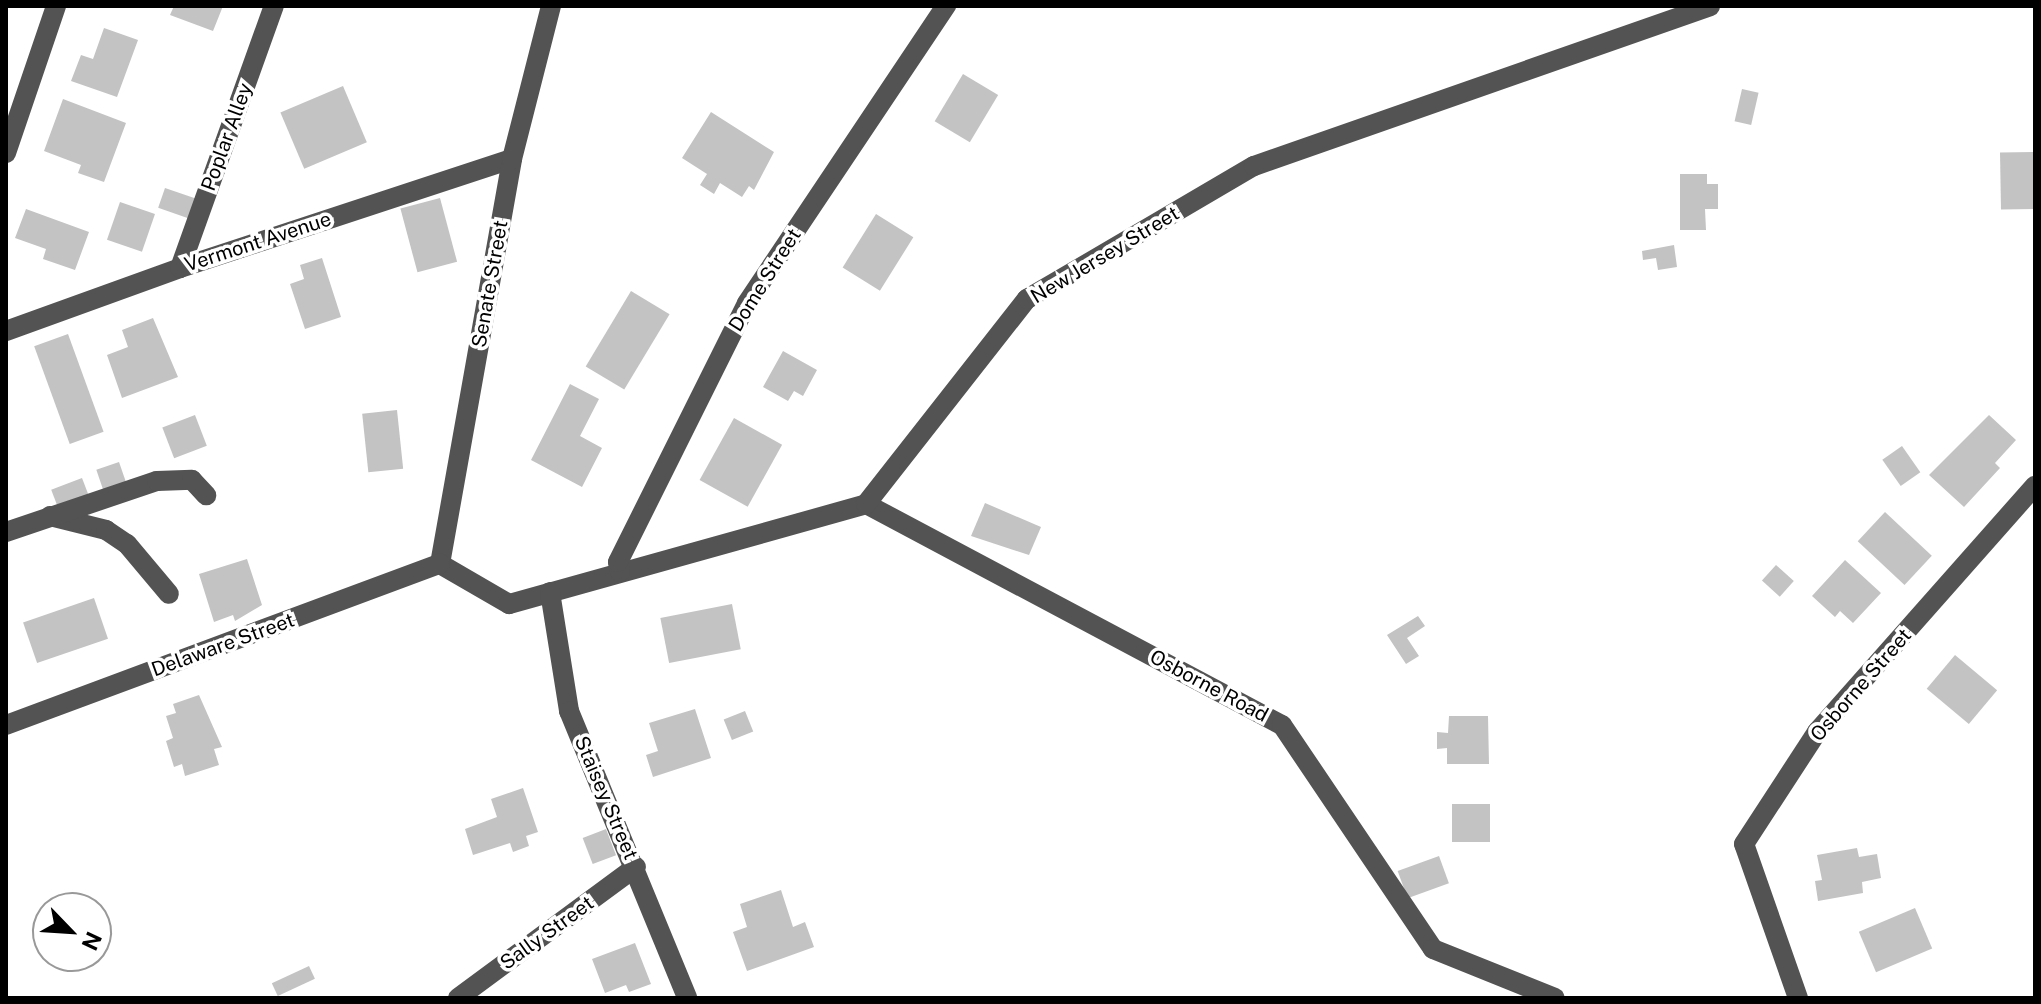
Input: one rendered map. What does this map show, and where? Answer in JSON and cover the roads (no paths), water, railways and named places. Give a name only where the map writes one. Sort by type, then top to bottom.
[{"type":"street","points":[[6,153],[56,6]]},
{"type":"street","name":"Poplar Alley","points":[[180,268],[274,6]]},
{"type":"street","name":"Senate Street","points":[[440,564],[512,159],[551,6]]},
{"type":"street","name":"Dome Street","points":[[620,572],[618,562],[747,303],[946,6]]},
{"type":"street","name":"New Jersey Street","points":[[866,504],[1027,299],[1254,166],[1710,6]]},
{"type":"street","name":"Vermont Avenue","points":[[6,331],[180,268],[512,159]]},
{"type":"street","points":[[6,532],[46,515],[157,481],[192,480],[206,495]]},
{"type":"street","name":"Osborne Street","points":[[1798,998],[1744,844],[1817,732],[2035,486]]},
{"type":"street","points":[[440,564],[509,604],[866,504]]},
{"type":"street","name":"Osborne Road","points":[[866,504],[1282,725],[1433,949],[1555,998]]},
{"type":"street","points":[[46,515],[106,530],[127,544],[169,594]]},
{"type":"street","name":"Delaware Street","points":[[6,725],[440,564]]},
{"type":"street","name":"Staisey Street","points":[[550,592],[569,711],[636,867],[687,998]]},
{"type":"street","name":"Sally Street","points":[[458,998],[636,867]]}]
